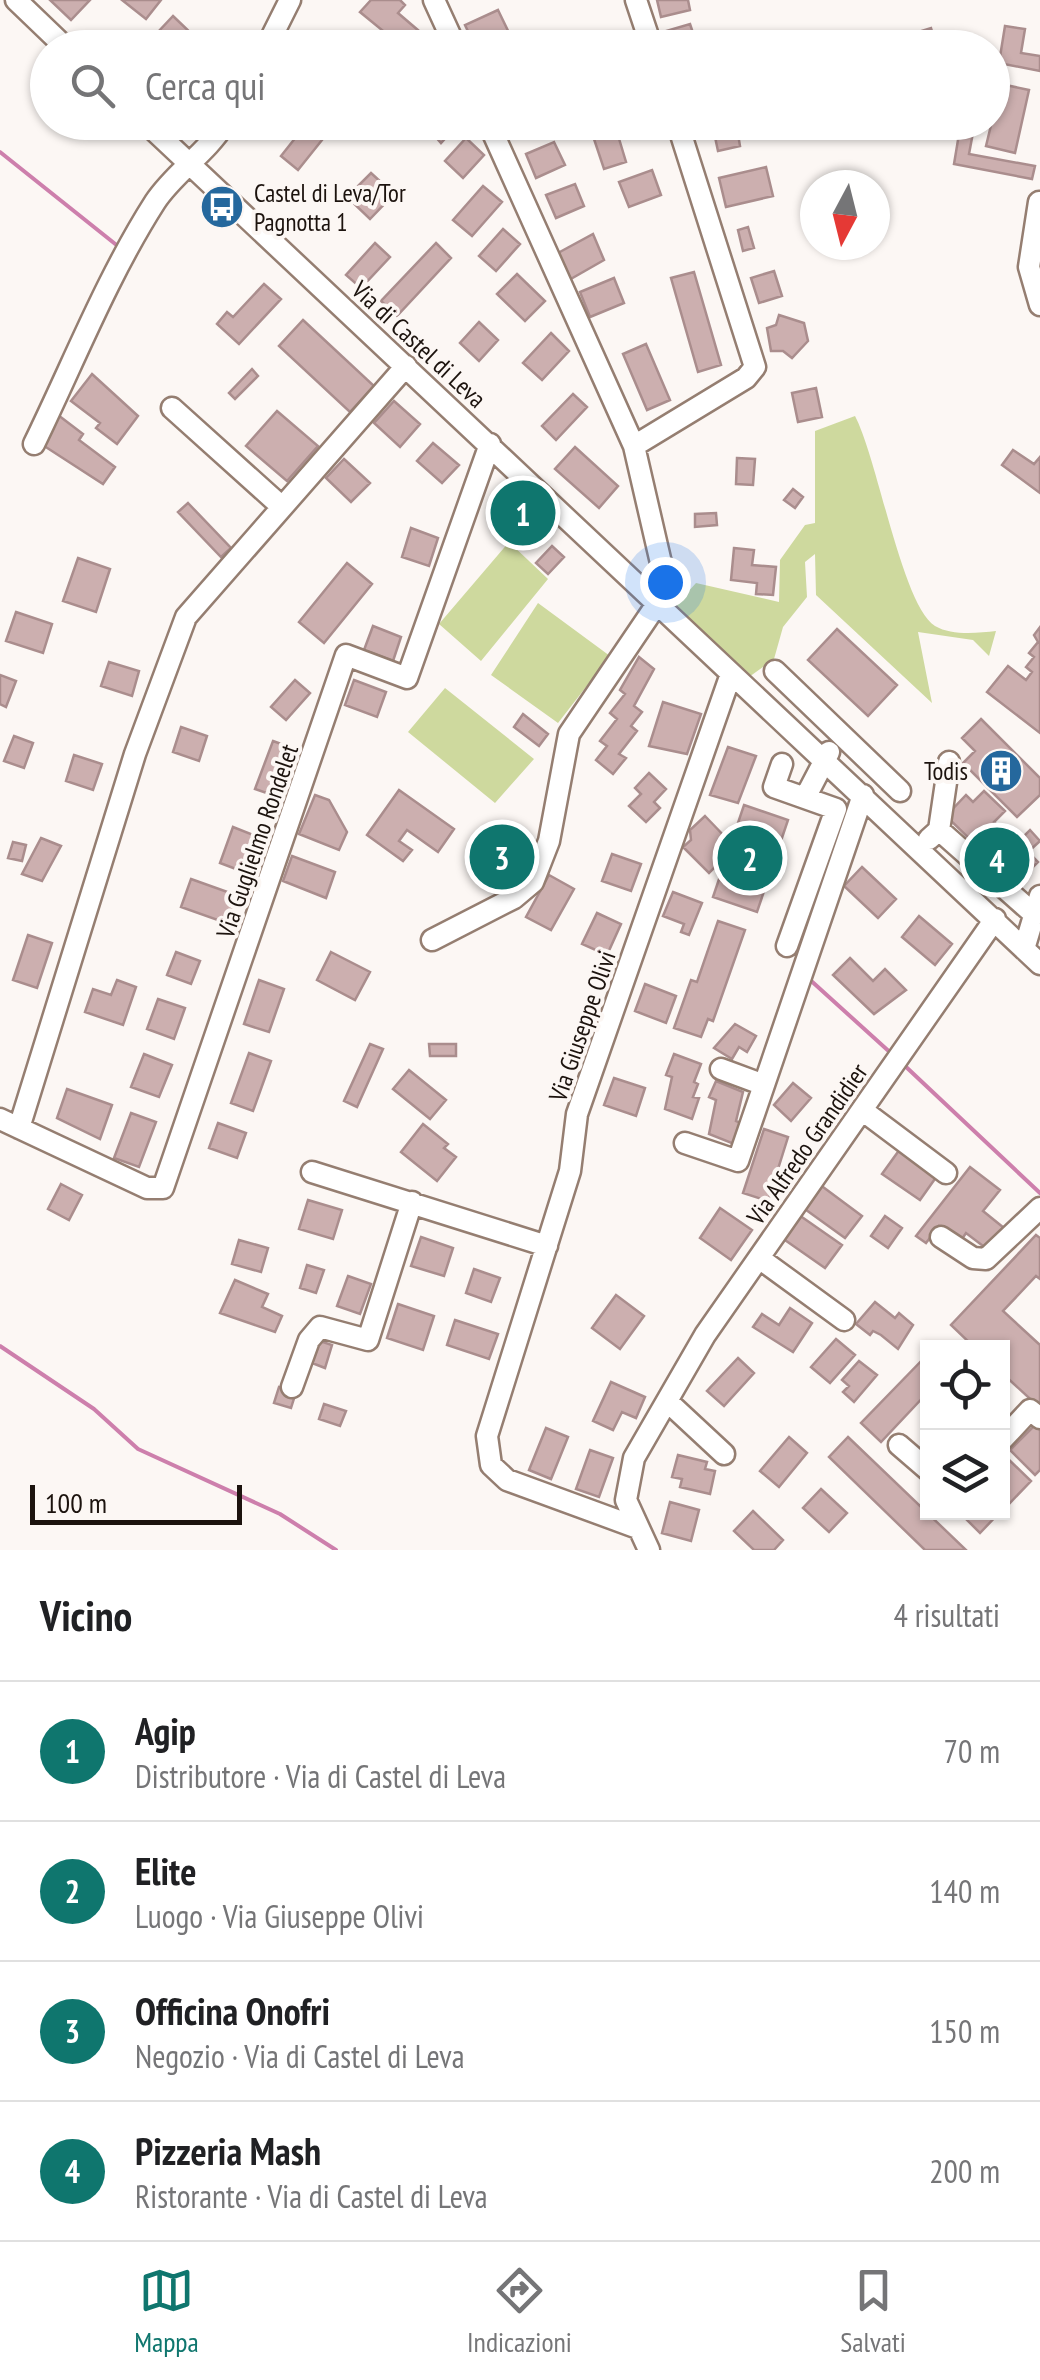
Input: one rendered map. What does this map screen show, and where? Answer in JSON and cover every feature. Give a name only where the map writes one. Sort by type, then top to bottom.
[{"type":"street","points":[[16,0],[47,30]]},
{"type":"street","points":[[275,30],[290,0]]},
{"type":"street","points":[[434,0],[448,30]]},
{"type":"street","points":[[636,0],[646,30]]},
{"type":"street","name":"Via di Castel di Leva","points":[[164,140],[1040,964]]},
{"type":"street","points":[[34,444],[149,212],[175,177],[191,166],[212,140]]},
{"type":"street","points":[[432,940],[514,898],[533,882],[550,841],[569,734],[658,604],[664,576],[634,446],[496,140]]},
{"type":"street","points":[[634,446],[746,378],[756,364],[683,140]]},
{"type":"street","points":[[1039,202],[1029,267],[1040,306]]},
{"type":"street","name":"Via Guglielmo Rondelet","points":[[406,366],[196,602],[171,648],[10,1124],[147,1188],[163,1188],[346,655],[408,678],[490,444]]},
{"type":"street","points":[[172,408],[282,507]]},
{"type":"street","points":[[775,670],[900,791]]},
{"type":"street","name":"Via Giuseppe Olivi","points":[[638,1528],[499,1474],[491,1465],[487,1436],[574,1158],[576,1117],[731,674]]},
{"type":"street","points":[[791,730],[812,708]]},
{"type":"street","points":[[805,798],[822,758],[844,738]]},
{"type":"street","points":[[921,848],[939,830],[949,762]]},
{"type":"street","points":[[782,764],[774,787],[836,809],[791,902],[788,946]]},
{"type":"street","points":[[686,1143],[738,1160],[863,795]]},
{"type":"street","points":[[939,830],[1038,905],[1024,949]]},
{"type":"street","points":[[791,902],[822,913]]},
{"type":"street","name":"Via Alfredo Grandidier","points":[[648,1550],[626,1500],[628,1476],[667,1402],[705,1336],[995,919]]},
{"type":"street","points":[[721,1069],[765,1082]]},
{"type":"street","points":[[862,1110],[946,1173]]},
{"type":"street","points":[[312,1172],[547,1246]]},
{"type":"street","points":[[292,1387],[310,1340],[320,1326],[368,1340],[412,1202]]},
{"type":"street","points":[[941,1237],[981,1260],[990,1257],[1040,1208]]},
{"type":"street","points":[[758,1258],[844,1320]]},
{"type":"street","points":[[667,1402],[724,1454]]},
{"type":"street","points":[[1010,1431],[1030,1410],[1040,1418]]},
{"type":"street","points":[[899,1445],[920,1463]]},
{"type":"green space","points":[[855,416],[901,562],[923,613],[935,626],[949,631],[996,631],[989,656],[973,640],[918,632],[932,703],[816,595],[815,554],[805,562],[807,597],[783,627],[774,659],[749,677],[675,606],[696,583],[779,602],[780,560],[805,525],[815,523],[815,431]]},
{"type":"green space","points":[[509,542],[548,579],[481,661],[439,624]]},
{"type":"green space","points":[[538,603],[610,656],[558,723],[491,675]]},
{"type":"green space","points":[[445,688],[534,759],[495,803],[408,732]]},
{"type":"building","points":[[50,0],[90,0],[71,20]]},
{"type":"building","points":[[122,0],[161,0],[146,19]]},
{"type":"building","points":[[371,0],[400,0],[405,5],[398,13],[418,30],[382,30],[360,12]]},
{"type":"building","points":[[657,0],[688,0],[690,10],[661,17]]},
{"type":"building","points":[[498,10],[508,30],[467,30],[465,25]]},
{"type":"building","points":[[173,16],[188,30],[160,30]]},
{"type":"building","points":[[690,24],[692,30],[669,30]]},
{"type":"building","points":[[1005,26],[1025,29],[1021,53],[1040,56],[1040,71],[1010,65],[1010,30],[1004,30]]},
{"type":"building","points":[[1010,86],[1029,90],[1015,153],[986,146],[987,140],[1010,140]]},
{"type":"building","points":[[294,140],[322,140],[298,170],[281,156]]},
{"type":"building","points":[[464,140],[484,155],[463,178],[445,161]]},
{"type":"building","points":[[594,140],[619,140],[626,162],[604,169]]},
{"type":"building","points":[[716,140],[739,140],[740,146],[718,151]]},
{"type":"building","points":[[958,140],[972,140],[969,154],[1035,166],[1032,179],[954,164]]},
{"type":"building","points":[[554,142],[565,165],[536,178],[526,154]]},
{"type":"building","points":[[766,167],[773,196],[726,207],[719,178]]},
{"type":"building","points":[[652,170],[661,195],[629,207],[619,182]]},
{"type":"building","points":[[371,173],[394,194],[370,219],[347,197]]},
{"type":"building","points":[[575,184],[584,206],[556,218],[546,195]]},
{"type":"building","points":[[483,186],[502,202],[472,236],[453,220]]},
{"type":"building","points":[[748,227],[754,248],[743,251],[738,230]]},
{"type":"building","points":[[503,229],[520,244],[496,271],[479,256]]},
{"type":"building","points":[[593,234],[604,260],[569,280],[558,253]]},
{"type":"building","points":[[375,243],[390,257],[361,288],[346,275]]},
{"type":"building","points":[[436,243],[451,258],[397,316],[381,301]]},
{"type":"building","points":[[774,271],[782,296],[759,303],[751,278]]},
{"type":"building","points":[[694,272],[721,365],[698,372],[671,278]]},
{"type":"building","points":[[517,274],[545,301],[525,321],[497,294]]},
{"type":"building","points":[[614,278],[624,303],[590,317],[580,292]]},
{"type":"building","points":[[264,284],[281,299],[239,344],[217,324],[227,312],[233,317]]},
{"type":"building","points":[[779,315],[804,323],[808,341],[792,358],[783,351],[771,351],[767,328],[776,325]]},
{"type":"building","points":[[303,320],[374,386],[350,412],[279,346]]},
{"type":"building","points":[[479,322],[498,340],[479,361],[460,343]]},
{"type":"building","points":[[551,333],[569,351],[542,380],[523,363]]},
{"type":"building","points":[[646,344],[670,400],[647,410],[623,354]]},
{"type":"building","points":[[252,369],[258,376],[235,399],[229,393]]},
{"type":"building","points":[[92,374],[138,416],[117,444],[96,428],[100,423],[71,401]]},
{"type":"building","points":[[816,388],[822,417],[798,422],[792,393]]},
{"type":"building","points":[[573,394],[587,407],[556,440],[542,426]]},
{"type":"building","points":[[394,401],[420,424],[400,447],[374,423]]},
{"type":"building","points":[[277,411],[318,446],[287,481],[246,446]]},
{"type":"building","points":[[58,415],[83,434],[79,440],[115,467],[103,484],[38,442]]},
{"type":"building","points":[[433,443],[459,465],[442,483],[417,461]]},
{"type":"building","points":[[575,447],[618,486],[599,508],[555,469]]},
{"type":"building","points":[[1013,450],[1034,464],[1040,457],[1040,493],[1002,465]]},
{"type":"building","points":[[737,458],[755,459],[753,485],[736,484]]},
{"type":"building","points":[[344,459],[370,483],[351,502],[326,478]]},
{"type":"building","points":[[793,489],[803,497],[795,508],[784,500]]},
{"type":"building","points":[[528,495],[541,508],[518,531],[505,518]]},
{"type":"building","points":[[188,503],[231,548],[221,557],[178,512]]},
{"type":"building","points":[[716,513],[717,525],[695,527],[695,514]]},
{"type":"building","points":[[411,528],[438,538],[429,566],[402,557]]},
{"type":"building","points":[[552,546],[564,557],[548,574],[536,563]]},
{"type":"building","points":[[734,548],[754,550],[752,565],[776,567],[773,595],[756,594],[757,583],[731,580]]},
{"type":"building","points":[[78,558],[110,569],[96,612],[63,601]]},
{"type":"building","points":[[347,563],[372,584],[324,643],[299,622]]},
{"type":"building","points":[[16,612],[52,624],[43,653],[6,641]]},
{"type":"building","points":[[373,626],[401,637],[393,661],[364,650]]},
{"type":"building","points":[[1040,627],[1040,733],[987,692],[1008,666],[1026,680],[1032,672],[1026,667],[1034,657],[1029,653],[1038,642],[1034,635]]},
{"type":"building","points":[[837,629],[897,685],[868,716],[808,660]]},
{"type":"building","points":[[639,657],[654,669],[634,706],[642,712],[631,726],[637,731],[619,754],[626,758],[613,774],[596,760],[607,746],[600,741],[617,719],[610,713],[625,694],[620,690]]},
{"type":"building","points":[[109,662],[139,671],[132,696],[101,686]]},
{"type":"building","points":[[0,675],[16,681],[6,707],[0,704]]},
{"type":"building","points":[[295,680],[310,693],[286,720],[271,707]]},
{"type":"building","points":[[354,680],[386,692],[377,717],[345,705]]},
{"type":"building","points":[[663,702],[701,714],[687,754],[649,746]]},
{"type":"building","points":[[523,714],[548,734],[539,746],[514,727]]},
{"type":"building","name":"Todis","points":[[981,719],[1040,778],[1040,795],[1017,817],[963,763],[975,751],[962,738]]},
{"type":"building","points":[[181,727],[207,736],[199,761],[173,752]]},
{"type":"building","points":[[14,736],[33,743],[24,768],[4,761]]},
{"type":"building","points":[[273,741],[295,749],[278,797],[255,789]]},
{"type":"building","points":[[728,747],[756,756],[738,803],[710,795]]},
{"type":"building","points":[[74,755],[102,764],[93,790],[66,781]]},
{"type":"building","points":[[649,773],[666,789],[654,802],[660,808],[646,822],[629,806],[641,794],[635,788]]},
{"type":"building","points":[[399,790],[454,829],[438,852],[407,830],[399,841],[412,850],[403,861],[367,835]]},
{"type":"building","points":[[984,791],[1005,811],[994,822],[1016,844],[1030,830],[1040,841],[1028,852],[1038,862],[1016,884],[946,816],[966,795],[973,802]]},
{"type":"building","points":[[315,795],[329,800],[347,832],[339,850],[299,834]]},
{"type":"building","points":[[744,805],[788,820],[757,912],[713,897]]},
{"type":"building","points":[[705,816],[729,841],[719,855],[723,859],[709,873],[683,847],[691,840],[690,830]]},
{"type":"building","points":[[233,827],[256,836],[244,872],[220,863]]},
{"type":"building","points":[[41,838],[61,846],[42,881],[22,874]]},
{"type":"building","points":[[13,842],[26,845],[22,861],[8,858]]},
{"type":"building","points":[[496,845],[527,870],[508,894],[477,869]]},
{"type":"building","points":[[612,854],[641,864],[631,891],[602,881]]},
{"type":"building","points":[[292,856],[335,872],[326,898],[283,881]]},
{"type":"building","points":[[862,867],[896,899],[878,918],[844,886]]},
{"type":"building","points":[[549,875],[574,889],[551,930],[526,917]]},
{"type":"building","points":[[191,879],[236,895],[226,923],[181,907]]},
{"type":"building","points":[[673,892],[702,903],[689,935],[681,932],[684,924],[663,916]]},
{"type":"building","points":[[597,913],[621,924],[607,955],[582,944]]},
{"type":"building","points":[[919,916],[952,944],[935,965],[902,937]]},
{"type":"building","points":[[718,921],[745,930],[713,1021],[708,1019],[701,1037],[674,1028],[691,980],[697,982]]},
{"type":"building","points":[[28,935],[52,943],[37,988],[13,980]]},
{"type":"building","points":[[176,952],[200,961],[191,984],[167,975]]},
{"type":"building","points":[[331,952],[370,972],[355,1000],[317,980]]},
{"type":"building","points":[[850,958],[873,981],[885,969],[906,990],[874,1014],[833,975]]},
{"type":"building","points":[[117,980],[136,987],[123,1025],[85,1012],[93,989],[111,995]]},
{"type":"building","points":[[259,980],[284,989],[269,1032],[244,1024]]},
{"type":"building","points":[[645,984],[676,996],[666,1023],[635,1011]]},
{"type":"building","points":[[158,999],[185,1008],[174,1039],[147,1029]]},
{"type":"building","points":[[735,1024],[756,1036],[747,1052],[739,1047],[732,1059],[714,1048]]},
{"type":"building","points":[[370,1044],[383,1049],[357,1107],[344,1101]]},
{"type":"building","points":[[429,1044],[456,1044],[456,1056],[430,1056]]},
{"type":"building","points":[[249,1053],[271,1061],[253,1111],[231,1103]]},
{"type":"building","points":[[144,1054],[172,1065],[159,1097],[131,1087]]},
{"type":"building","points":[[674,1054],[701,1064],[694,1082],[698,1084],[693,1097],[699,1098],[692,1119],[665,1109],[672,1077],[666,1075]]},
{"type":"building","points":[[409,1070],[446,1100],[430,1119],[393,1089]]},
{"type":"building","points":[[614,1078],[645,1088],[636,1116],[604,1105]]},
{"type":"building","points":[[716,1081],[743,1092],[736,1121],[743,1124],[734,1144],[709,1134],[716,1100],[709,1097]]},
{"type":"building","points":[[793,1083],[811,1098],[791,1121],[774,1105]]},
{"type":"building","points":[[67,1089],[112,1105],[100,1139],[57,1118]]},
{"type":"building","points":[[131,1113],[156,1122],[139,1167],[114,1158]]},
{"type":"building","points":[[218,1123],[246,1133],[237,1158],[209,1148]]},
{"type":"building","points":[[423,1124],[448,1144],[444,1148],[456,1157],[437,1181],[401,1152]]},
{"type":"building","points":[[764,1129],[788,1137],[768,1201],[743,1193]]},
{"type":"building","points":[[900,1149],[937,1176],[920,1200],[882,1174]]},
{"type":"building","points":[[970,1167],[1000,1190],[983,1211],[1004,1228],[987,1249],[966,1233],[960,1242],[939,1226],[926,1243],[916,1236]]},
{"type":"building","points":[[61,1184],[82,1195],[69,1220],[48,1209]]},
{"type":"building","points":[[819,1184],[862,1216],[845,1238],[802,1207]]},
{"type":"building","points":[[308,1200],[342,1210],[333,1239],[299,1229]]},
{"type":"building","points":[[720,1208],[752,1230],[731,1260],[700,1238]]},
{"type":"building","points":[[799,1215],[842,1245],[825,1268],[782,1238]]},
{"type":"building","points":[[885,1216],[902,1228],[888,1248],[871,1236]]},
{"type":"building","points":[[1036,1235],[1040,1238],[1040,1279],[1036,1276],[1003,1311],[1040,1345],[1040,1408],[1010,1380],[1010,1340],[967,1340],[951,1325]]},
{"type":"building","points":[[421,1237],[453,1248],[444,1276],[411,1266]]},
{"type":"building","points":[[239,1240],[268,1248],[261,1272],[232,1264]]},
{"type":"building","points":[[307,1265],[324,1270],[316,1293],[300,1288]]},
{"type":"building","points":[[474,1269],[500,1278],[491,1302],[466,1293]]},
{"type":"building","points":[[348,1276],[371,1284],[360,1314],[337,1306]]},
{"type":"building","points":[[235,1280],[268,1294],[262,1307],[282,1316],[275,1332],[220,1313]]},
{"type":"building","points":[[616,1295],[644,1316],[620,1349],[592,1328]]},
{"type":"building","points":[[875,1302],[895,1318],[899,1313],[913,1325],[898,1349],[881,1335],[873,1331],[870,1335],[856,1324]]},
{"type":"building","points":[[398,1304],[434,1316],[423,1350],[387,1338]]},
{"type":"building","points":[[790,1308],[812,1323],[793,1352],[753,1327],[762,1314],[779,1325]]},
{"type":"building","points":[[455,1320],[498,1334],[489,1359],[447,1345]]},
{"type":"building","points":[[836,1339],[855,1355],[830,1383],[811,1367]]},
{"type":"building","points":[[320,1341],[332,1345],[325,1368],[312,1363]]},
{"type":"building","points":[[738,1358],[754,1373],[724,1406],[707,1391]]},
{"type":"building","points":[[859,1361],[877,1375],[854,1402],[843,1392],[849,1386],[842,1380]]},
{"type":"building","points":[[920,1362],[920,1401],[881,1442],[861,1423]]},
{"type":"building","points":[[611,1382],[645,1397],[636,1418],[622,1412],[613,1430],[593,1421]]},
{"type":"building","points":[[279,1387],[296,1392],[291,1408],[274,1403]]},
{"type":"building","points":[[324,1404],[346,1411],[340,1426],[319,1419]]},
{"type":"building","points":[[1035,1425],[1040,1430],[1040,1470],[1035,1475],[1010,1450]]},
{"type":"building","points":[[546,1428],[568,1437],[551,1479],[529,1470]]},
{"type":"building","points":[[789,1437],[807,1453],[779,1487],[760,1471]]},
{"type":"building","points":[[848,1437],[920,1506],[920,1520],[935,1520],[966,1550],[925,1550],[829,1457]]},
{"type":"building","points":[[590,1450],[613,1458],[599,1497],[576,1489]]},
{"type":"building","points":[[678,1455],[707,1462],[705,1469],[715,1471],[710,1494],[680,1487],[682,1479],[672,1477]]},
{"type":"building","points":[[1010,1461],[1031,1481],[1010,1503]]},
{"type":"building","points":[[821,1489],[847,1513],[829,1532],[803,1508]]},
{"type":"building","points":[[670,1502],[699,1510],[691,1541],[662,1533]]},
{"type":"building","points":[[753,1511],[783,1540],[774,1550],[754,1550],[734,1531]]},
{"type":"building","points":[[967,1520],[992,1520],[980,1533]]},
{"type":"waterway","points":[[0,152],[119,247]]},
{"type":"waterway","points":[[808,978],[893,1055]]},
{"type":"waterway","points":[[904,1065],[1040,1193]]},
{"type":"waterway","points":[[0,1346],[94,1409],[138,1449],[280,1514],[336,1550]]},
{"type":"place","name":"Castel di Leva/Tor Pagnotta 1","points":[[222,207]]},
{"type":"place","name":"Agip","points":[[523,513]]},
{"type":"place","name":"Todis","points":[[1001,771]]},
{"type":"place","name":"Officina Onofri","points":[[502,857]]},
{"type":"place","name":"Elite","points":[[750,858]]},
{"type":"place","name":"Pizzeria Mash","points":[[997,860]]}]
